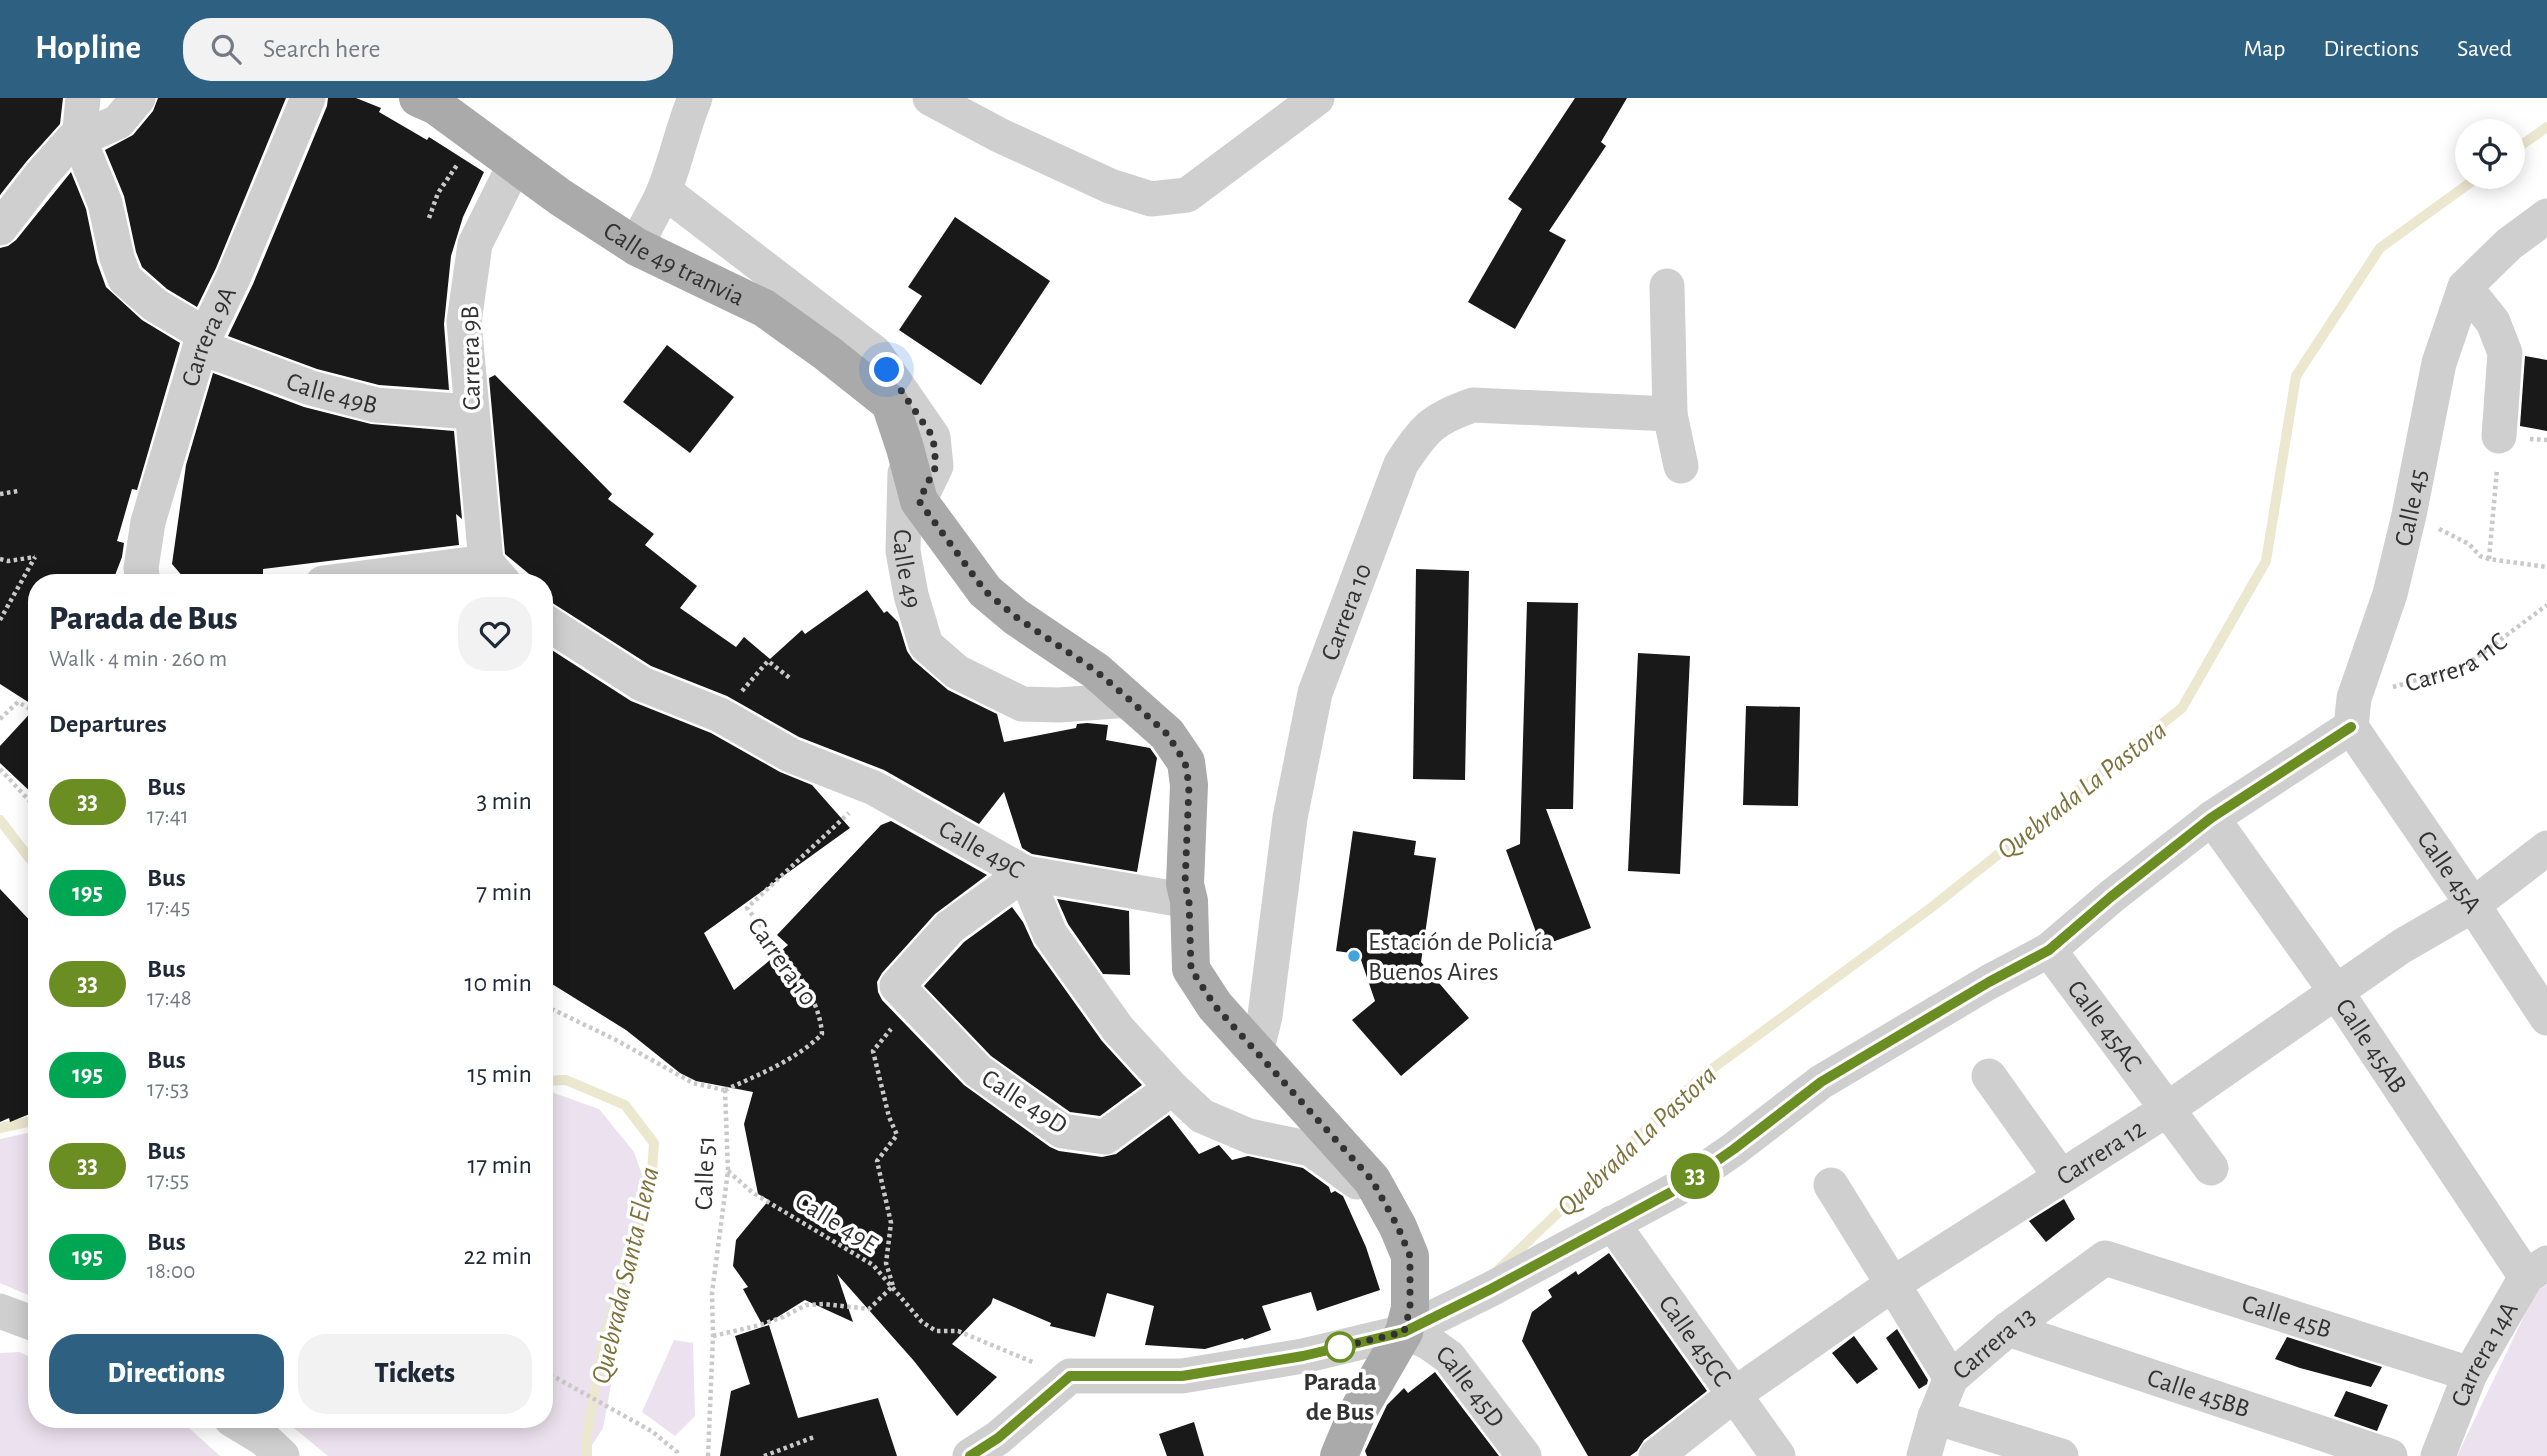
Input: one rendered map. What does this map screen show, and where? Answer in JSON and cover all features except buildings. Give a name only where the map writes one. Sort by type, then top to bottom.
[{"type":"main road","name":"Calle 49 tranvia","points":[[418,98],[436,106],[559,197],[636,247],[764,308],[827,353],[890,403],[905,449]]},
{"type":"main road","name":"Calle 49","points":[[905,449],[919,501],[985,591],[1016,617],[1096,671],[1130,700],[1167,734],[1185,762],[1189,785],[1185,884],[1189,901],[1191,969],[1215,1006],[1372,1180],[1398,1227],[1410,1256],[1410,1308],[1404,1332],[1357,1413],[1339,1456]]},
{"type":"street","points":[[79,139],[83,98]]},
{"type":"street","points":[[0,228],[73,139],[79,139],[118,122],[138,98]]},
{"type":"street","name":"Carrera 9A","points":[[142,574],[148,522],[202,340],[234,276],[308,98]]},
{"type":"street","points":[[636,247],[642,230],[650,222],[664,191],[695,98]]},
{"type":"street","points":[[930,98],[999,135],[1085,175],[1151,199],[1187,195],[1317,98]]},
{"type":"street","name":"Calle 49B","points":[[79,139],[105,203],[117,258],[125,279],[202,340],[311,388],[376,405],[471,412]]},
{"type":"street","name":"Carrera 9B","points":[[495,573],[471,412],[464,322],[475,244],[515,164]]},
{"type":"street","points":[[664,191],[875,353],[933,437],[936,466],[919,501]]},
{"type":"street","points":[[2500,436],[2505,353],[2493,322],[2465,287],[2509,244],[2547,216]]},
{"type":"street","points":[[1667,286],[1670,414],[1681,466]]},
{"type":"street","name":"Calle 45","points":[[2352,712],[2389,594],[2409,515],[2439,363],[2465,287]]},
{"type":"street","name":"Carrera 10","points":[[1256,1053],[1265,1016],[1290,818],[1315,693],[1401,464],[1421,434],[1443,415],[1473,405],[1670,414]]},
{"type":"street","name":"Calle 49","points":[[905,449],[904,551],[911,595],[926,645],[957,672],[1022,704],[1059,705],[1130,700]]},
{"type":"street","name":"Calle 49C","points":[[553,627],[642,684],[720,715],[790,754],[874,788],[1025,873],[1050,933],[1118,1029],[1172,1088],[1202,1116],[1249,1136],[1311,1149],[1357,1182],[1372,1180]]},
{"type":"street","points":[[970,1456],[998,1438],[1070,1376],[1182,1376],[1303,1356],[1404,1332],[1491,1289],[1675,1190],[1734,1149],[1821,1082],[1989,982],[2049,950],[2211,818],[2352,712]]},
{"type":"street","name":"Calle 45A","points":[[2352,712],[2546,1016]]},
{"type":"street","name":"Calle 45AB","points":[[2211,818],[2537,1270]]},
{"type":"street","name":"Carrera 12","points":[[1656,1456],[1735,1394],[1893,1284],[2166,1110],[2402,946],[2473,905],[2547,848]]},
{"type":"street","points":[[906,995],[950,927],[1025,873],[1189,901]]},
{"type":"street","name":"Calle 45AC","points":[[2049,950],[2211,1168]]},
{"type":"street","name":"Calle 49D","points":[[906,995],[978,1071],[1062,1131],[1105,1137],[1172,1088]]},
{"type":"street","points":[[1989,1076],[2061,1177]]},
{"type":"street","points":[[1831,1185],[1951,1377]]},
{"type":"street","name":"Calle 45CC","points":[[1612,1223],[1778,1456]]},
{"type":"street","name":"Carrera 13","points":[[1924,1456],[1951,1377],[2008,1329],[2105,1258]]},
{"type":"street","name":"Calle 45B","points":[[2105,1258],[2470,1374]]},
{"type":"street","name":"Carrera 14A","points":[[2438,1456],[2470,1374],[2537,1270]]},
{"type":"street","points":[[0,1311],[28,1322]]},
{"type":"street","name":"Calle 45BB","points":[[2008,1329],[2390,1456]]},
{"type":"street","name":"Calle 45D","points":[[1404,1332],[1428,1342],[1449,1357],[1524,1456]]},
{"type":"street","points":[[1935,1418],[2061,1456]]},
{"type":"street","points":[[246,1428],[264,1439],[282,1456]]},
{"type":"path","points":[[429,218],[438,193],[478,136]]},
{"type":"path","points":[[2488,559],[2500,436]]},
{"type":"path","points":[[0,494],[18,491]]},
{"type":"path","points":[[2409,515],[2469,544],[2480,556],[2547,567]]},
{"type":"path","points":[[0,558],[8,561],[36,557],[0,620]]},
{"type":"path","name":"Carrera 11C","points":[[2352,712],[2465,666],[2547,605]]},
{"type":"path","points":[[720,715],[768,661],[791,679]]},
{"type":"path","points":[[0,719],[18,702],[28,708]]},
{"type":"path","points":[[0,769],[28,799]]},
{"type":"path","name":"Carrera 10","points":[[724,1090],[771,1069],[822,1034],[821,1019],[815,1002],[747,908],[813,849],[874,788]]},
{"type":"path","points":[[713,1336],[772,1321],[806,1305],[824,1304],[869,1309],[893,1286],[886,1263],[891,1223],[877,1161],[897,1135],[889,1117],[873,1051],[906,995]]},
{"type":"path","points":[[553,1010],[616,1040],[693,1083],[724,1090]]},
{"type":"path","name":"Calle 51","points":[[708,1456],[712,1293],[728,1171],[724,1090]]},
{"type":"path","name":"Calle 49E","points":[[728,1171],[753,1193],[873,1265],[922,1322],[936,1331],[958,1331],[1070,1376]]},
{"type":"path","points":[[553,1376],[653,1433],[677,1452],[678,1456]]},
{"type":"path","points":[[764,1456],[814,1437]]},
{"type":"shaded area","points":[[553,1093],[599,1109],[634,1152],[647,1189],[603,1428],[585,1456],[328,1456],[294,1428],[553,1428]]},
{"type":"shaded area","points":[[28,1133],[28,1295],[0,1283],[0,1139]]},
{"type":"shaded area","points":[[2547,1285],[2547,1456],[2457,1456],[2536,1291]]},
{"type":"shaded area","points":[[674,1340],[693,1343],[695,1416],[675,1436],[642,1412]]},
{"type":"shaded area","points":[[19,1352],[28,1356],[28,1428],[189,1428],[220,1456],[0,1456],[0,1353]]},
{"type":"waterway","name":"Quebrada La Pastora","points":[[2525,143],[2547,127]]},
{"type":"waterway","name":"Quebrada La Pastora","points":[[1500,1268],[1701,1077],[1932,907],[2182,708],[2266,561],[2296,376],[2380,248],[2461,189]]},
{"type":"waterway","name":"Quebrada Santa Elena","points":[[0,820],[28,856]]},
{"type":"waterway","name":"Quebrada Santa Elena","points":[[553,1081],[566,1080],[625,1105],[654,1143],[651,1186],[603,1341],[587,1436],[587,1456]]},
{"type":"waterway","points":[[0,1128],[28,1122]]},
{"type":"bus line","name":"33","points":[[970,1456],[998,1438],[1070,1376],[1182,1376],[1303,1356],[1404,1332],[1491,1289],[1675,1190],[1734,1149],[1821,1082],[1989,982],[2049,950],[2211,818],[2351,727]]},
{"type":"place","name":"Estación de Policía Buenos Aires","points":[[1354,956]]},
{"type":"place","name":"Parada de Bus","points":[[1340,1347]]},
{"type":"route","points":[[887,370],[933,437],[936,466],[919,501],[985,591],[1016,617],[1096,671],[1130,700],[1167,734],[1185,762],[1189,785],[1185,884],[1189,901],[1191,969],[1215,1006],[1372,1180],[1398,1227],[1410,1256],[1410,1308],[1404,1332],[1328,1350],[1340,1347]]}]
